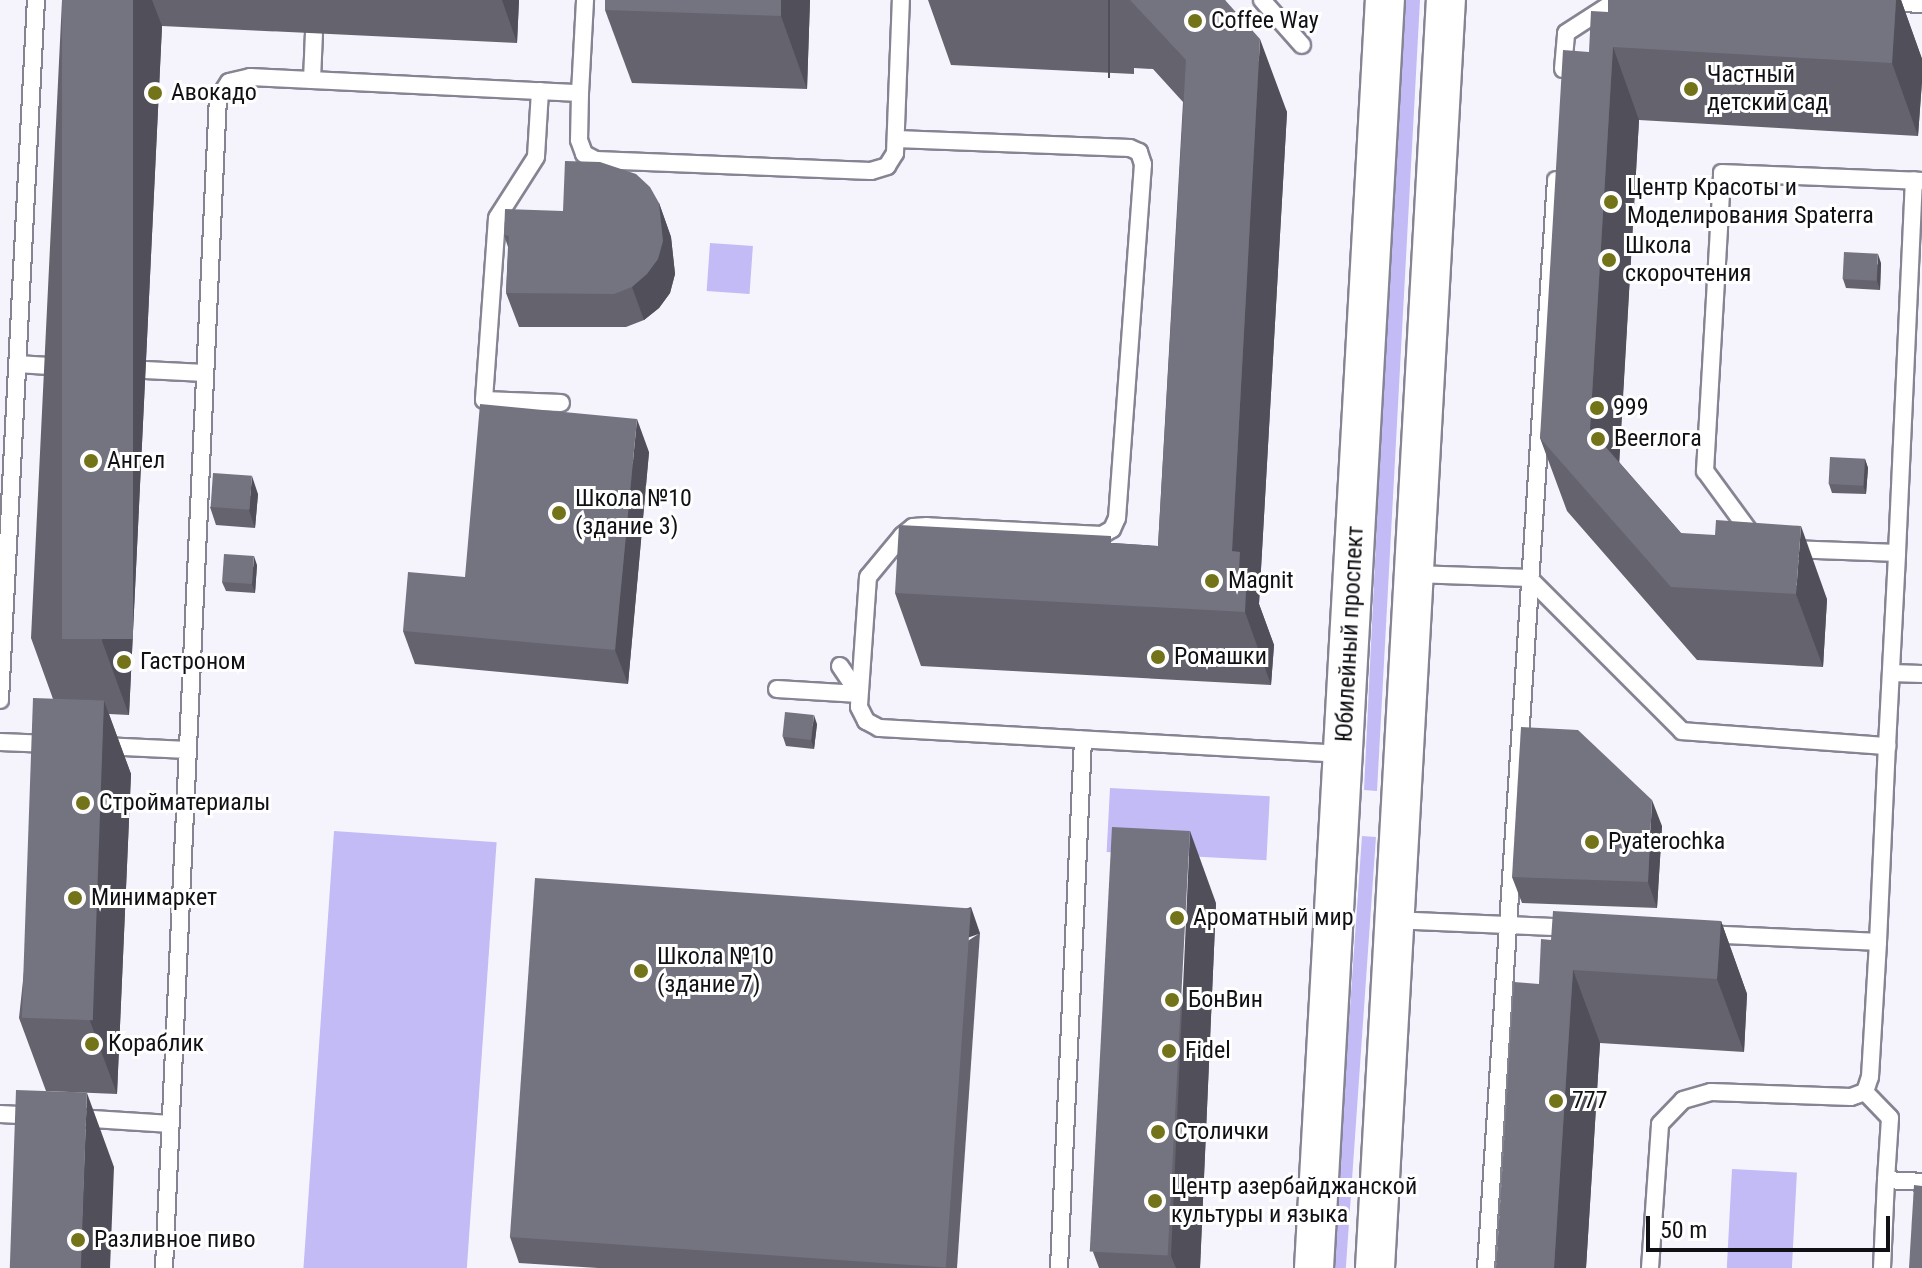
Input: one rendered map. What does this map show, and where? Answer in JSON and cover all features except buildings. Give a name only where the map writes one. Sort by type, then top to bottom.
[{"type":"street","name":"Юбилейный проспект","points":[[1314,1268],[1385,0]]},
{"type":"street","points":[[1375,1268],[1446,0]]},
{"type":"lane","points":[[0,700],[36,0]]},
{"type":"lane","points":[[585,0],[579,140],[584,154],[596,160],[871,171],[887,166],[895,153],[901,0]]},
{"type":"lane","points":[[1262,0],[1302,45]]},
{"type":"lane","points":[[1562,79],[1566,33],[1617,0]]},
{"type":"lane","points":[[1838,0],[1922,4]]},
{"type":"lane","points":[[312,80],[314,33]]},
{"type":"lane","points":[[164,1268],[218,99],[229,82],[250,77],[580,93]]},
{"type":"lane","points":[[540,91],[536,157],[497,218],[484,400],[561,403]]},
{"type":"lane","points":[[896,139],[1130,148],[1139,152],[1143,164],[1117,518],[1112,529],[1102,535],[913,527],[868,577],[859,694],[859,707],[866,721],[879,728],[1344,754]]},
{"type":"lane","points":[[1486,1268],[1557,157]]},
{"type":"lane","points":[[1865,1092],[1870,1077],[1878,942],[1918,180],[1722,173],[1705,471],[1762,548],[1897,553]]},
{"type":"lane","points":[[17,364],[74,367]]},
{"type":"lane","points":[[145,370],[205,373]]},
{"type":"lane","points":[[1412,574],[1529,578],[1682,731],[1887,746]]},
{"type":"lane","points":[[840,666],[859,694]]},
{"type":"lane","points":[[1891,673],[1922,674]]},
{"type":"lane","points":[[777,689],[859,694]]},
{"type":"lane","points":[[1059,1268],[1083,740]]},
{"type":"lane","points":[[0,742],[188,750]]},
{"type":"lane","points":[[1394,920],[1585,929]]},
{"type":"lane","points":[[1693,934],[1878,942]]},
{"type":"lane","points":[[1650,1268],[1660,1124],[1683,1100],[1711,1092],[1851,1097],[1865,1092]]},
{"type":"lane","points":[[1865,1092],[1890,1118],[1882,1268]]},
{"type":"lane","points":[[0,1114],[171,1124]]},
{"type":"lane","points":[[1886,1180],[1922,1182]]},
{"type":"shaded area","points":[[1402,0],[1420,0],[1377,791],[1364,790]]},
{"type":"shaded area","points":[[710,243],[753,246],[750,294],[707,291]]},
{"type":"shaded area","points":[[1110,788],[1270,796],[1266,860],[1107,852]]},
{"type":"shaded area","points":[[334,831],[497,842],[467,1268],[303,1268]]},
{"type":"shaded area","points":[[1362,836],[1376,837],[1346,1268],[1332,1268]]},
{"type":"shaded area","points":[[1732,1169],[1797,1172],[1792,1268],[1727,1268]]},
{"type":"place","name":"Coffee Way","points":[[1195,21]]},
{"type":"place","name":"Частный детский сад","points":[[1691,89]]},
{"type":"place","name":"Авокадо","points":[[155,93]]},
{"type":"place","name":"Центр Красоты и Моделирования Spaterra","points":[[1611,202]]},
{"type":"place","name":"Школа скорочтения","points":[[1609,260]]},
{"type":"place","name":"999","points":[[1597,408]]},
{"type":"place","name":"Beerлога","points":[[1598,439]]},
{"type":"place","name":"Ангел","points":[[91,461]]},
{"type":"place","name":"Школа №10 (здание 3)","points":[[559,513]]},
{"type":"place","name":"Magnit","points":[[1212,581]]},
{"type":"place","name":"Ромашки","points":[[1158,657]]},
{"type":"place","name":"Гастроном","points":[[124,662]]},
{"type":"place","name":"Стройматериалы","points":[[83,803]]},
{"type":"place","name":"Pyaterochka","points":[[1592,842]]},
{"type":"place","name":"Минимаркет","points":[[75,898]]},
{"type":"place","name":"Ароматный мир","points":[[1177,918]]},
{"type":"place","name":"Школа №10 (здание 7)","points":[[641,971]]},
{"type":"place","name":"БонВин","points":[[1172,1000]]},
{"type":"place","name":"Кораблик","points":[[92,1044]]},
{"type":"place","name":"Fidel","points":[[1169,1051]]},
{"type":"place","name":"777","points":[[1556,1101]]},
{"type":"place","name":"Столички","points":[[1158,1132]]},
{"type":"place","name":"Центр азербайджанской культуры и языка","points":[[1155,1201]]},
{"type":"place","name":"Разливное пиво","points":[[78,1240]]}]
